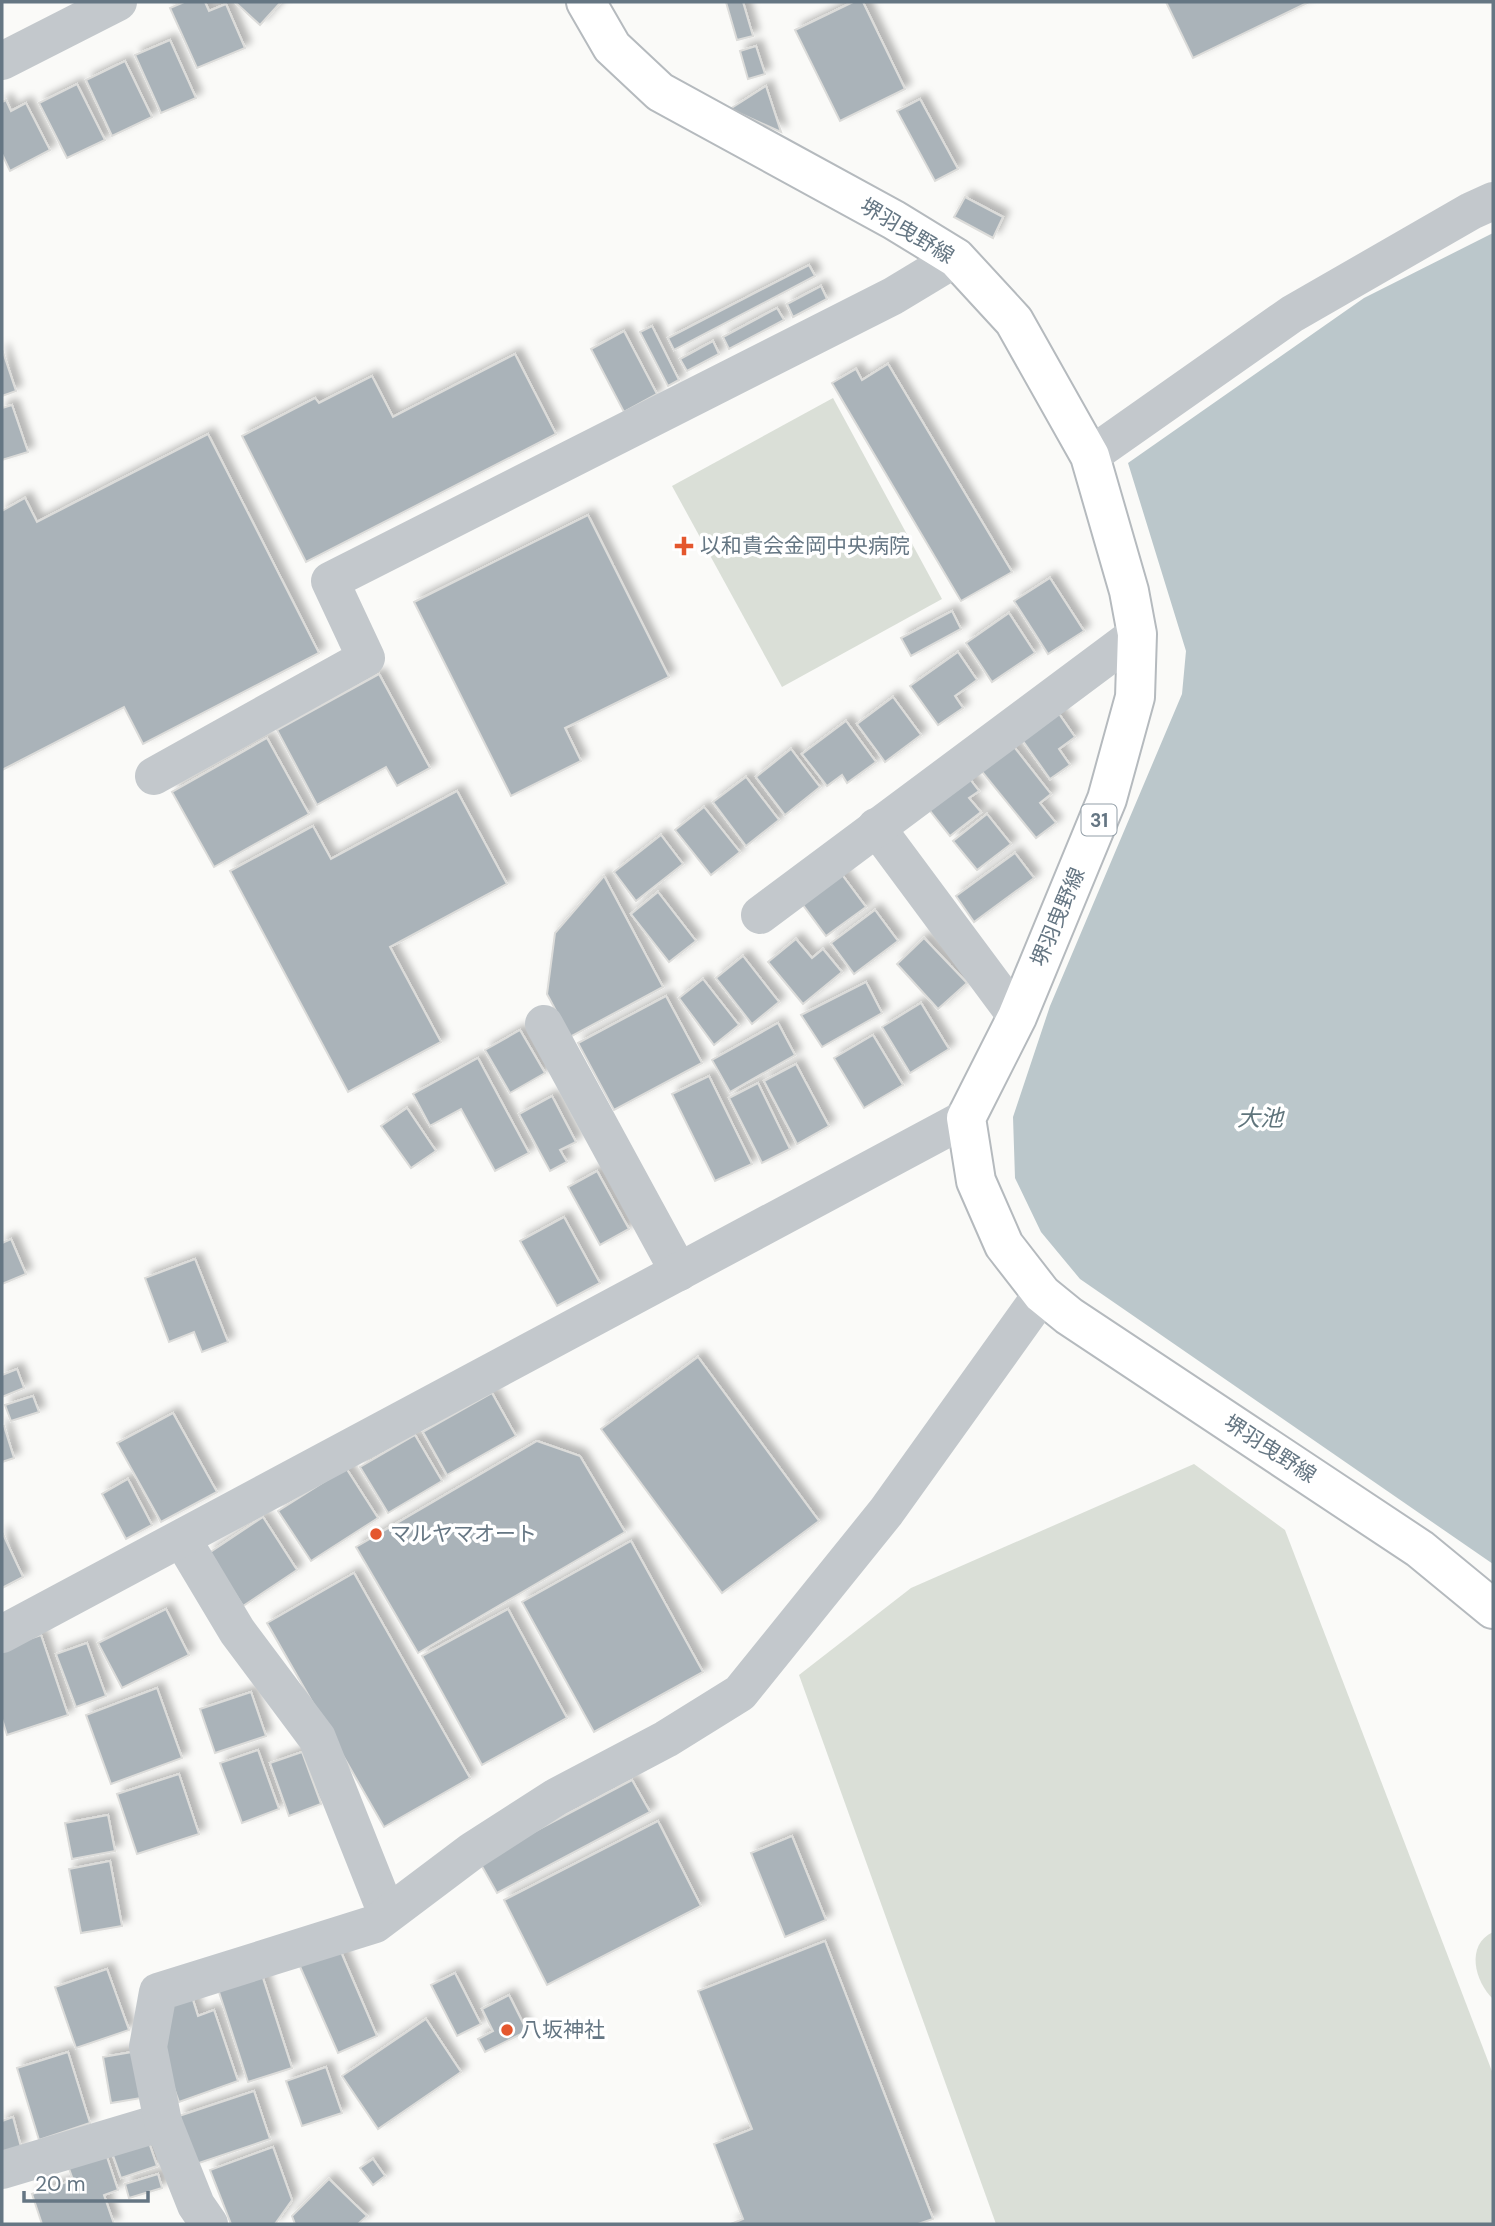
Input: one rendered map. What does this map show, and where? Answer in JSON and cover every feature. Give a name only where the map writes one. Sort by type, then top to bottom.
[{"type":"main road","name":"堺羽曳野線","points":[[586,2],[612,47],[660,92],[894,220],[956,258],[1014,321],[1090,456],[1129,591],[1137,634],[1135,697],[1107,799],[1017,1017],[966,1118],[976,1181],[1004,1245],[1042,1294],[1110,1343],[1420,1549],[1493,1609]]},
{"type":"street","points":[[2,61],[118,2]]},
{"type":"street","points":[[1090,456],[1292,314],[1493,201]]},
{"type":"street","points":[[154,776],[366,658],[330,581],[892,296],[956,258]]},
{"type":"street","points":[[760,915],[1137,634]]},
{"type":"street","points":[[876,827],[1017,1017]]},
{"type":"street","points":[[544,1024],[679,1272]]},
{"type":"street","points":[[2,1634],[966,1118]]},
{"type":"street","points":[[209,2224],[196,2205],[163,2122],[148,2047],[158,1992],[375,1924],[472,1852],[556,1797],[666,1739],[740,1693],[886,1512],[1042,1294]]},
{"type":"street","points":[[182,1539],[237,1630],[317,1738],[387,1914]]},
{"type":"street","points":[[2,2170],[163,2122]]},
{"type":"shaded area","points":[[833,398],[942,599],[782,687],[672,486]]},
{"type":"shaded area","points":[[1194,1464],[1285,1530],[1493,2074],[1493,2224],[996,2224],[799,1675],[911,1588]]},
{"type":"shaded area","points":[[1493,1932],[1493,1999],[1481,1983],[1476,1954],[1484,1938]]},
{"type":"water","name":"大池","points":[[1493,233],[1493,1564],[1080,1279],[1041,1232],[1015,1178],[1013,1117],[1050,1006],[1182,694],[1186,651],[1128,463],[1364,298]]},
{"type":"building","points":[[184,2],[205,2],[209,11],[226,4],[245,48],[197,68],[170,8]]},
{"type":"building","points":[[237,2],[281,2],[260,25]]},
{"type":"building","points":[[726,2],[743,2],[753,36],[737,40]]},
{"type":"building","points":[[853,2],[863,2],[905,89],[840,121],[795,30]]},
{"type":"building","points":[[1166,2],[1309,2],[1193,58]]},
{"type":"building","points":[[170,40],[196,98],[161,113],[135,55]]},
{"type":"building","points":[[756,46],[765,74],[748,79],[740,51]]},
{"type":"building","points":[[125,61],[152,117],[112,136],[86,80]]},
{"type":"building","points":[[77,84],[105,140],[67,158],[39,103]]},
{"type":"building","points":[[766,86],[781,132],[730,109]]},
{"type":"building","points":[[920,99],[958,169],[935,181],[897,111]]},
{"type":"building","points":[[6,100],[11,111],[26,103],[50,150],[10,171],[2,154],[2,102]]},
{"type":"building","points":[[965,197],[1003,217],[993,238],[954,217]]},
{"type":"building","points":[[809,265],[815,276],[674,350],[668,338]]},
{"type":"building","points":[[821,286],[827,299],[793,317],[787,304]]},
{"type":"building","points":[[777,308],[784,320],[729,349],[723,337]]},
{"type":"building","points":[[652,326],[679,380],[668,386],[640,332]]},
{"type":"building","points":[[624,331],[657,394],[624,412],[591,349]]},
{"type":"building","points":[[713,341],[719,354],[687,371],[680,359]]},
{"type":"building","points":[[2,349],[16,391],[2,396]]},
{"type":"building","points":[[515,354],[556,434],[306,562],[242,436],[315,398],[319,403],[372,376],[393,417]]},
{"type":"building","points":[[888,364],[1012,572],[961,601],[832,383],[856,369],[862,380]]},
{"type":"building","points":[[12,405],[28,452],[2,460],[2,408]]},
{"type":"building","points":[[208,434],[319,653],[143,744],[124,707],[2,770],[2,511],[25,498],[37,522]]},
{"type":"building","points":[[588,515],[669,677],[565,728],[581,761],[511,796],[414,602]]},
{"type":"building","points":[[1050,578],[1084,631],[1048,654],[1014,601]]},
{"type":"building","points":[[952,611],[961,629],[911,656],[901,638]]},
{"type":"building","points":[[1009,613],[1035,653],[992,682],[966,643]]},
{"type":"building","points":[[958,652],[977,680],[955,696],[963,708],[938,725],[910,686]]},
{"type":"building","points":[[379,674],[430,768],[397,786],[386,767],[317,805],[277,730]]},
{"type":"building","points":[[893,697],[921,735],[885,762],[857,724]]},
{"type":"building","points":[[1055,708],[1075,737],[1059,749],[1070,765],[1050,779],[1018,734]]},
{"type":"building","points":[[846,721],[876,762],[847,783],[842,775],[827,786],[802,754]]},
{"type":"building","points":[[267,738],[309,814],[214,867],[172,792]]},
{"type":"building","points":[[1011,743],[1051,794],[1040,803],[1056,823],[1036,838],[979,768]]},
{"type":"building","points":[[791,749],[820,787],[785,815],[756,777]]},
{"type":"building","points":[[963,770],[979,791],[969,798],[981,812],[950,836],[923,802]]},
{"type":"building","points":[[746,777],[779,820],[746,846],[713,802]]},
{"type":"building","points":[[457,791],[507,884],[390,947],[441,1042],[348,1092],[230,871],[313,826],[331,859]]},
{"type":"building","points":[[704,807],[740,852],[711,875],[675,830]]},
{"type":"building","points":[[987,814],[1011,844],[977,870],[953,841]]},
{"type":"building","points":[[661,835],[683,864],[636,901],[614,872]]},
{"type":"building","points":[[1015,853],[1034,878],[974,922],[956,896]]},
{"type":"building","points":[[840,872],[866,907],[826,936],[800,901]]},
{"type":"building","points":[[604,876],[663,987],[570,1037],[547,994],[555,933]]},
{"type":"building","points":[[658,892],[696,941],[669,962],[631,914]]},
{"type":"building","points":[[875,910],[898,941],[854,974],[831,943]]},
{"type":"building","points":[[924,938],[967,983],[938,1009],[897,964]]},
{"type":"building","points":[[796,939],[812,958],[823,949],[842,972],[803,1004],[768,962]]},
{"type":"building","points":[[743,956],[779,1002],[752,1024],[716,978]]},
{"type":"building","points":[[703,979],[739,1025],[714,1045],[679,998]]},
{"type":"building","points":[[866,982],[882,1013],[822,1047],[801,1015]]},
{"type":"building","points":[[666,996],[702,1063],[614,1110],[578,1043]]},
{"type":"building","points":[[921,1003],[949,1049],[910,1073],[882,1027]]},
{"type":"building","points":[[778,1023],[795,1055],[730,1092],[712,1060]]},
{"type":"building","points":[[520,1030],[545,1073],[510,1093],[485,1050]]},
{"type":"building","points":[[873,1035],[903,1085],[864,1108],[834,1058]]},
{"type":"building","points":[[478,1058],[529,1153],[495,1171],[461,1109],[430,1126],[413,1094]]},
{"type":"building","points":[[796,1064],[829,1126],[797,1144],[764,1081]]},
{"type":"building","points":[[709,1076],[752,1164],[715,1181],[672,1094]]},
{"type":"building","points":[[758,1083],[790,1149],[762,1163],[729,1098]]},
{"type":"building","points":[[552,1096],[576,1142],[560,1150],[567,1162],[550,1171],[519,1114]]},
{"type":"building","points":[[407,1108],[436,1151],[411,1168],[381,1126]]},
{"type":"building","points":[[597,1171],[629,1229],[600,1245],[568,1187]]},
{"type":"building","points":[[564,1217],[600,1283],[557,1306],[520,1241]]},
{"type":"building","points":[[11,1239],[26,1274],[2,1284],[2,1243]]},
{"type":"building","points":[[195,1259],[228,1342],[202,1352],[194,1332],[169,1342],[145,1278]]},
{"type":"building","points":[[698,1357],[819,1521],[722,1593],[601,1429]]},
{"type":"building","points":[[17,1369],[24,1388],[2,1397],[2,1375]]},
{"type":"building","points":[[492,1393],[516,1436],[447,1475],[423,1432]]},
{"type":"building","points":[[33,1396],[39,1412],[11,1421],[5,1405]]},
{"type":"building","points":[[173,1413],[217,1492],[161,1522],[117,1443]]},
{"type":"building","points":[[2,1426],[14,1458],[2,1462]]},
{"type":"building","points":[[415,1435],[442,1481],[388,1513],[360,1467]]},
{"type":"building","points":[[537,1441],[580,1456],[625,1532],[418,1653],[356,1547]]},
{"type":"building","points":[[346,1468],[378,1518],[311,1561],[278,1511]]},
{"type":"building","points":[[128,1479],[152,1525],[126,1539],[102,1494]]},
{"type":"building","points":[[263,1517],[297,1570],[243,1606],[209,1553]]},
{"type":"building","points":[[2,1532],[23,1577],[2,1588]]},
{"type":"building","points":[[631,1541],[703,1672],[594,1732],[522,1602]]},
{"type":"building","points":[[354,1573],[470,1778],[384,1827],[267,1623]]},
{"type":"building","points":[[166,1609],[189,1655],[122,1688],[98,1643]]},
{"type":"building","points":[[508,1609],[567,1718],[482,1765],[422,1656]]},
{"type":"building","points":[[41,1635],[68,1715],[7,1735],[2,1719],[2,1648]]},
{"type":"building","points":[[87,1643],[106,1696],[76,1707],[56,1654]]},
{"type":"building","points":[[157,1688],[182,1758],[111,1784],[86,1715]]},
{"type":"building","points":[[251,1692],[266,1736],[215,1753],[200,1709]]},
{"type":"building","points":[[258,1750],[279,1809],[242,1823],[220,1763]]},
{"type":"building","points":[[302,1752],[321,1804],[289,1816],[270,1763]]},
{"type":"building","points":[[179,1774],[199,1834],[137,1854],[117,1794]]},
{"type":"building","points":[[632,1780],[650,1812],[497,1893],[479,1861]]},
{"type":"building","points":[[108,1815],[115,1851],[72,1859],[65,1823]]},
{"type":"building","points":[[658,1821],[701,1906],[547,1985],[504,1900]]},
{"type":"building","points":[[792,1836],[826,1920],[785,1937],[751,1853]]},
{"type":"building","points":[[110,1861],[122,1926],[81,1933],[69,1869]]},
{"type":"building","points":[[825,1941],[933,2219],[918,2224],[731,2224],[743,2219],[714,2144],[752,2129],[698,1991]]},
{"type":"building","points":[[338,1945],[377,2036],[338,2053],[298,1962]]},
{"type":"building","points":[[107,1969],[129,2030],[76,2048],[55,1987]]},
{"type":"building","points":[[455,1973],[481,2024],[457,2036],[431,1985]]},
{"type":"building","points":[[262,1975],[292,2068],[248,2082],[218,1989]]},
{"type":"building","points":[[509,1995],[527,2031],[485,2052],[478,2039],[493,2031],[482,2009]]},
{"type":"building","points":[[192,1997],[198,2016],[214,2010],[238,2081],[179,2102],[157,2040],[162,2007]]},
{"type":"building","points":[[426,2019],[461,2072],[378,2129],[342,2076]]},
{"type":"building","points":[[138,2051],[147,2097],[111,2103],[103,2057]]},
{"type":"building","points":[[68,2052],[90,2123],[39,2140],[17,2068]]},
{"type":"building","points":[[326,2067],[342,2113],[302,2126],[286,2081]]},
{"type":"building","points":[[254,2091],[270,2139],[196,2164],[179,2116]]},
{"type":"building","points":[[13,2117],[21,2147],[2,2153],[2,2121]]},
{"type":"building","points":[[146,2134],[157,2166],[121,2178],[110,2147]]},
{"type":"building","points":[[273,2147],[292,2200],[275,2224],[231,2224],[210,2170]]},
{"type":"building","points":[[105,2151],[118,2190],[104,2195],[114,2224],[42,2224],[32,2194],[73,2180],[67,2163]]},
{"type":"building","points":[[373,2159],[385,2176],[373,2185],[360,2168]]},
{"type":"building","points":[[158,2174],[162,2188],[129,2198],[125,2184]]},
{"type":"building","points":[[329,2179],[367,2216],[358,2224],[295,2224],[292,2216]]},
{"type":"place","name":"以和貴会金岡中央病院","points":[[684,546]]},
{"type":"place","name":"マルヤマオート","points":[[376,1534]]},
{"type":"place","name":"八坂神社","points":[[507,2030]]}]
